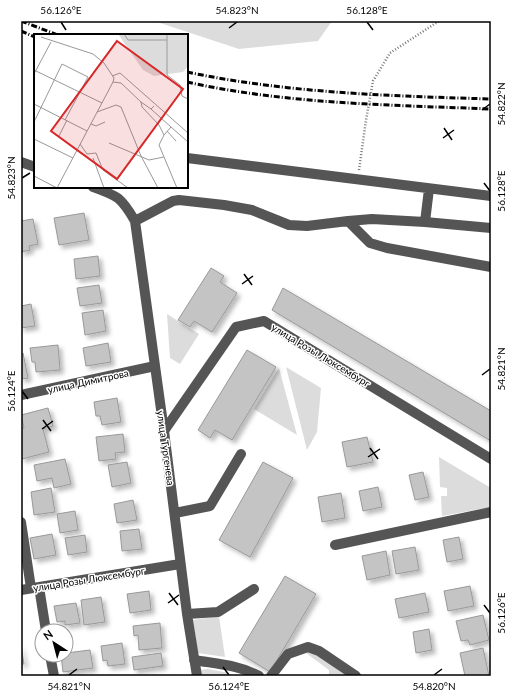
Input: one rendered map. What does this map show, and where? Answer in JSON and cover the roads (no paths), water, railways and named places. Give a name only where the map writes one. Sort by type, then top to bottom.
[{"type":"street","points":[[188,158],[491,196]]},
{"type":"street","points":[[21,162],[34,167]]},
{"type":"street","points":[[107,189],[120,198],[135,221],[173,201],[179,200],[252,210],[289,225],[307,226],[372,219],[491,228]]},
{"type":"street","points":[[425,222],[429,189]]},
{"type":"street","name":"улица Тургенева","points":[[135,221],[175,513],[180,564],[197,676]]},
{"type":"street","points":[[348,221],[370,243],[387,248],[491,267]]},
{"type":"street","name":"улица Розы Люксембург","points":[[164,431],[236,327],[264,321],[491,459]]},
{"type":"street","name":"улица Димитрова","points":[[21,395],[155,366]]},
{"type":"street","points":[[175,513],[210,506],[242,454]]},
{"type":"street","points":[[335,545],[491,512]]},
{"type":"street","points":[[21,522],[30,588],[43,623]]},
{"type":"street","name":"улица Розы Люксембург","points":[[30,588],[180,564]]},
{"type":"street","points":[[187,614],[218,612],[254,589]]},
{"type":"street","points":[[271,676],[288,654],[308,647],[319,651],[356,676]]},
{"type":"street","points":[[194,660],[238,667],[259,676]]},
{"type":"street","points":[[52,663],[54,676]]},
{"type":"railway","points":[[21,21],[55,34]]},
{"type":"railway","points":[[21,31],[34,37]]},
{"type":"railway","points":[[188,72],[262,85],[300,89],[376,95],[491,99]]},
{"type":"railway","points":[[188,82],[262,95],[300,99],[491,109]]}]
